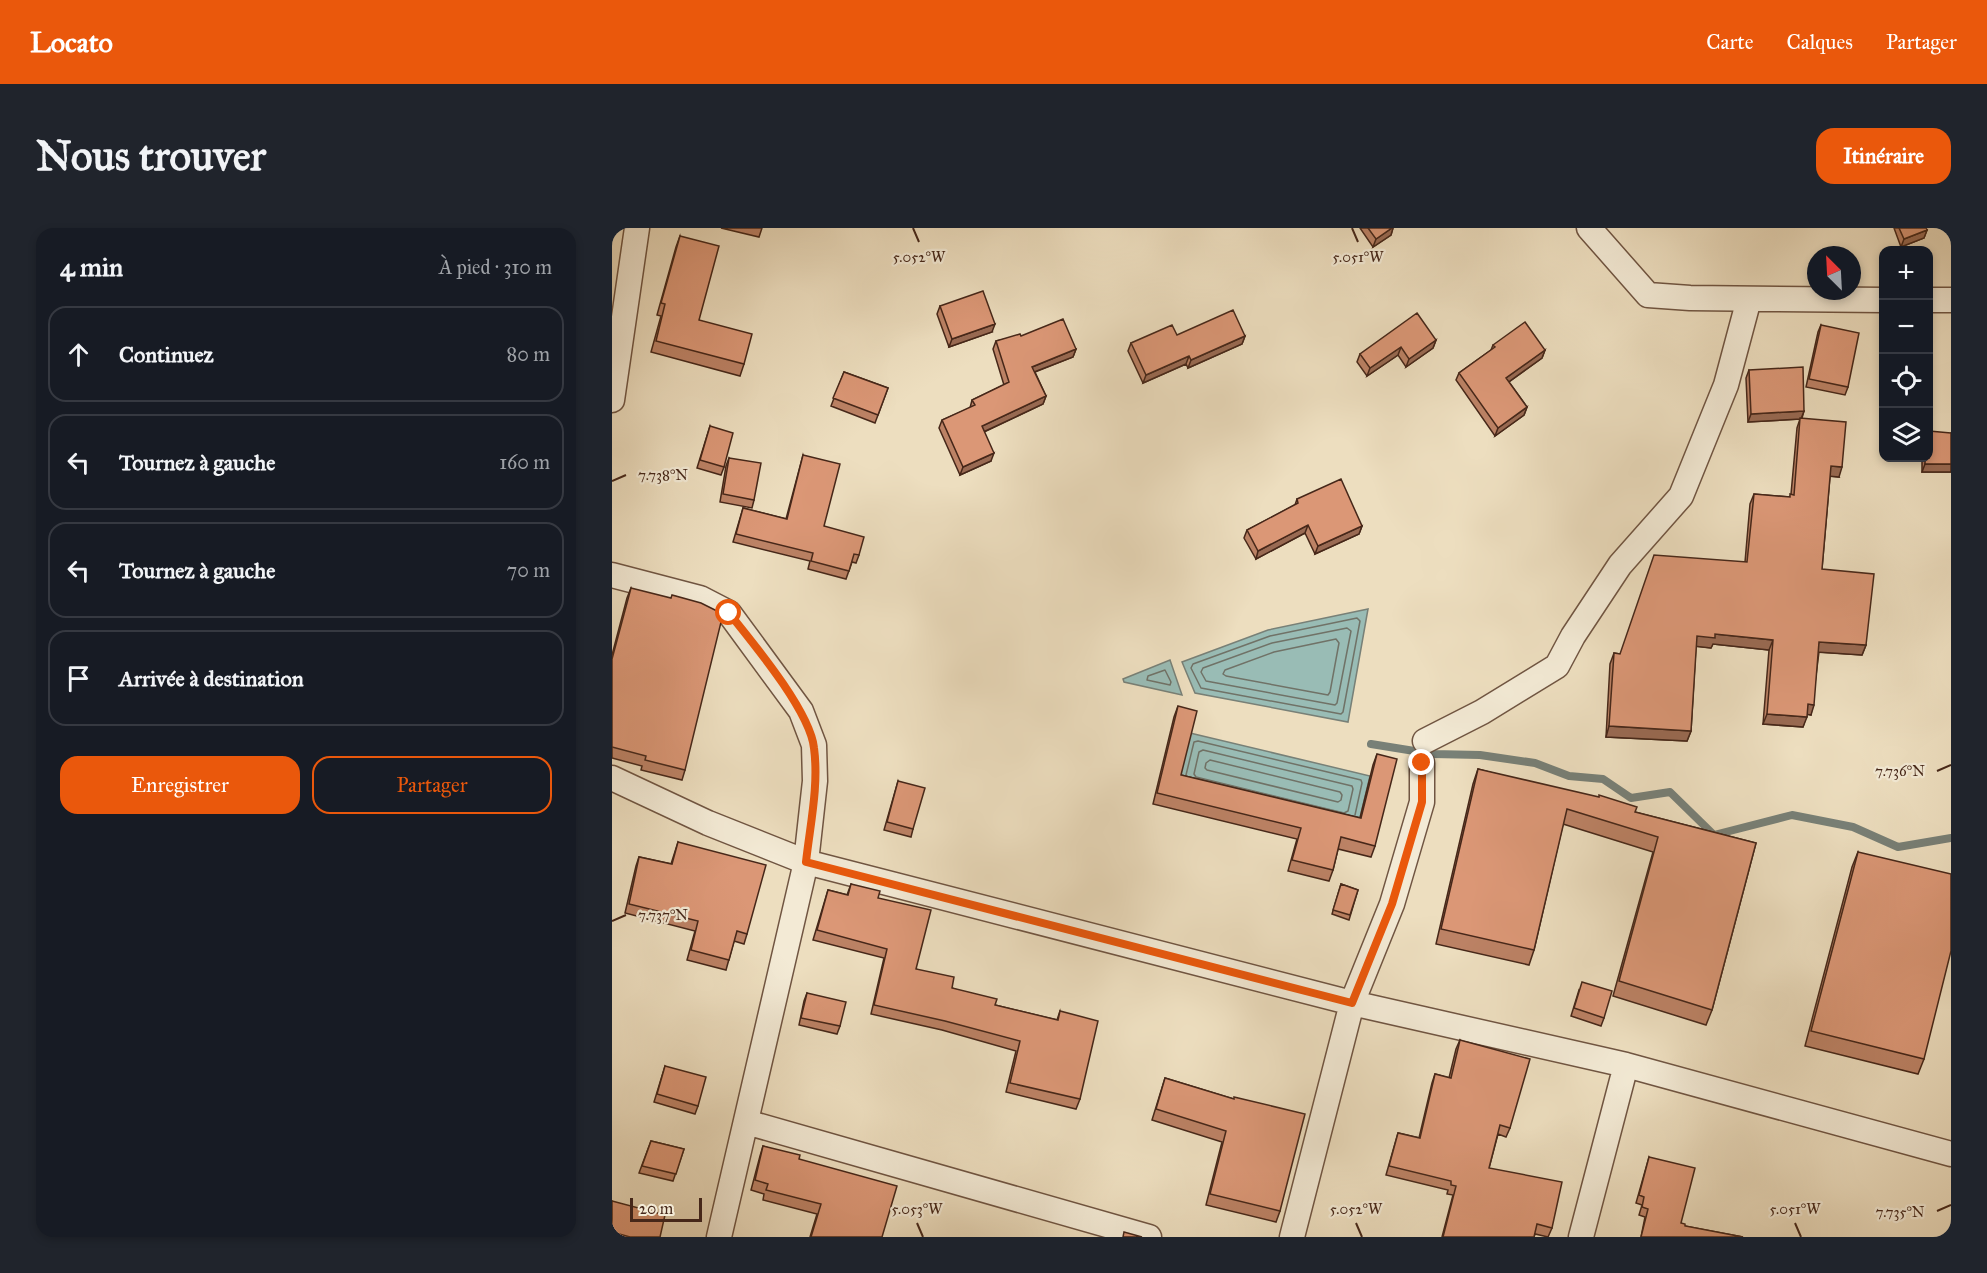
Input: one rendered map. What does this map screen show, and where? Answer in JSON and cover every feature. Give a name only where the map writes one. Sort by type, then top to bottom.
[{"type":"street","points":[[612,400],[637,228]]},
{"type":"street","points":[[1589,228],[1648,295],[1690,298],[1879,300]]},
{"type":"street","points":[[1292,1237],[1352,1003],[1392,904],[1422,802],[1423,752],[1557,666],[1573,636],[1620,565],[1681,496],[1726,385],[1749,299]]},
{"type":"street","points":[[1933,300],[1951,300]]},
{"type":"street","points":[[612,574],[700,598],[729,613],[801,711],[814,746],[815,781],[806,862],[719,1237]]},
{"type":"street","points":[[612,778],[708,823],[806,862],[1352,1003],[1626,1065],[1951,1154]]},
{"type":"street","points":[[1581,1237],[1626,1065]]},
{"type":"street","points":[[746,1122],[1149,1237]]},
{"type":"water","points":[[1368,609],[1348,722],[1195,693],[1182,662],[1268,630]]},
{"type":"water","points":[[1170,660],[1182,695],[1124,682],[1123,679]]},
{"type":"water","points":[[1190,733],[1370,776],[1357,830],[1177,786]]},
{"type":"building","points":[[1368,228],[1392,228],[1376,239]]},
{"type":"building","points":[[1899,228],[1926,228],[1927,230],[1904,239]]},
{"type":"building","points":[[680,236],[719,246],[699,320],[752,334],[744,364],[656,341],[665,304],[661,303]]},
{"type":"building","points":[[983,291],[995,324],[952,339],[940,306]]},
{"type":"building","points":[[1233,310],[1245,336],[1191,360],[1189,356],[1146,375],[1131,343],[1172,325],[1177,335]]},
{"type":"building","points":[[1417,313],[1436,340],[1409,359],[1401,347],[1370,368],[1360,354]]},
{"type":"building","points":[[1063,319],[1076,349],[1032,367],[1046,396],[982,426],[994,453],[963,467],[942,420],[975,405],[972,400],[1009,382],[996,341],[1020,334],[1021,336]]},
{"type":"building","points":[[1525,322],[1545,350],[1506,378],[1527,407],[1498,428],[1459,373]]},
{"type":"building","points":[[1821,325],[1859,333],[1848,387],[1809,379]]},
{"type":"building","points":[[1803,367],[1804,411],[1751,414],[1749,370]]},
{"type":"building","points":[[844,372],[888,388],[878,415],[833,398]]},
{"type":"building","points":[[1800,418],[1846,422],[1842,467],[1831,466],[1822,569],[1874,574],[1866,645],[1819,642],[1814,705],[1808,704],[1807,717],[1767,714],[1773,640],[1715,634],[1715,638],[1697,636],[1691,731],[1609,726],[1614,653],[1620,654],[1654,555],[1747,562],[1754,494],[1790,497],[1790,494],[1794,495]]},
{"type":"building","points":[[710,426],[733,433],[724,467],[700,460]]},
{"type":"building","points":[[1933,431],[1951,433],[1951,464],[1925,464],[1925,462],[1933,462]]},
{"type":"building","points":[[803,455],[840,464],[824,526],[864,537],[859,555],[854,554],[849,571],[811,561],[813,553],[736,534],[743,508],[787,519]]},
{"type":"building","points":[[729,458],[761,463],[754,500],[723,494]]},
{"type":"building","points":[[1341,479],[1362,526],[1318,546],[1308,525],[1258,551],[1247,530],[1298,503],[1297,499]]},
{"type":"building","points":[[631,588],[701,603],[723,614],[685,770],[645,760],[646,756],[612,747],[612,659]]},
{"type":"building","points":[[1178,706],[1197,711],[1181,775],[1361,818],[1377,754],[1397,759],[1375,846],[1341,837],[1333,870],[1292,860],[1301,828],[1157,793]]},
{"type":"building","points":[[1478,769],[1599,797],[1599,795],[1637,807],[1635,812],[1756,843],[1712,1010],[1619,981],[1658,837],[1567,809],[1534,950],[1441,929]]},
{"type":"building","points":[[898,781],[925,788],[913,829],[887,822]]},
{"type":"building","points":[[678,842],[766,865],[747,934],[737,931],[729,960],[691,950],[698,921],[629,904],[639,857],[672,864]]},
{"type":"building","points":[[1858,852],[1951,874],[1951,951],[1924,1059],[1811,1031]]},
{"type":"building","points":[[851,884],[880,891],[878,898],[931,910],[916,969],[954,977],[952,988],[997,999],[995,1005],[1058,1020],[1060,1011],[1098,1021],[1080,1099],[1010,1083],[1020,1041],[874,1005],[887,949],[817,930],[828,890],[848,895]]},
{"type":"building","points":[[1341,884],[1358,890],[1350,915],[1333,910]]},
{"type":"building","points":[[1582,982],[1612,991],[1604,1018],[1574,1008]]},
{"type":"building","points":[[807,993],[846,1002],[840,1026],[801,1018]]},
{"type":"building","points":[[1460,1040],[1530,1059],[1510,1128],[1500,1125],[1489,1168],[1562,1182],[1552,1228],[1537,1224],[1534,1237],[1443,1237],[1456,1186],[1451,1185],[1451,1181],[1389,1166],[1398,1133],[1420,1138],[1435,1074],[1451,1078]]},
{"type":"building","points":[[665,1066],[706,1077],[698,1106],[657,1094]]},
{"type":"building","points":[[1165,1078],[1234,1099],[1234,1097],[1305,1114],[1280,1211],[1210,1194],[1226,1131],[1156,1109]]},
{"type":"building","points":[[651,1141],[684,1149],[676,1174],[642,1166]]},
{"type":"building","points":[[763,1146],[800,1155],[799,1159],[897,1186],[882,1237],[811,1237],[821,1204],[766,1190],[768,1184],[755,1180]]},
{"type":"building","points":[[1649,1157],[1695,1168],[1681,1223],[1685,1226],[1743,1237],[1641,1237],[1648,1209],[1642,1207],[1644,1197],[1639,1195]]},
{"type":"building","points":[[612,1201],[665,1215],[660,1237],[630,1237],[612,1232]]},
{"type":"building","points":[[1124,1232],[1142,1237],[1123,1237]]},
{"type":"waterway","points":[[1371,744],[1433,754],[1480,755],[1535,763],[1569,776],[1603,779],[1631,798],[1670,792],[1714,835],[1792,815],[1853,827],[1898,847],[1951,838]]},
{"type":"route","points":[[729,613],[801,711],[814,746],[815,781],[806,862],[1352,1003],[1392,904],[1422,802],[1422,763]]}]
